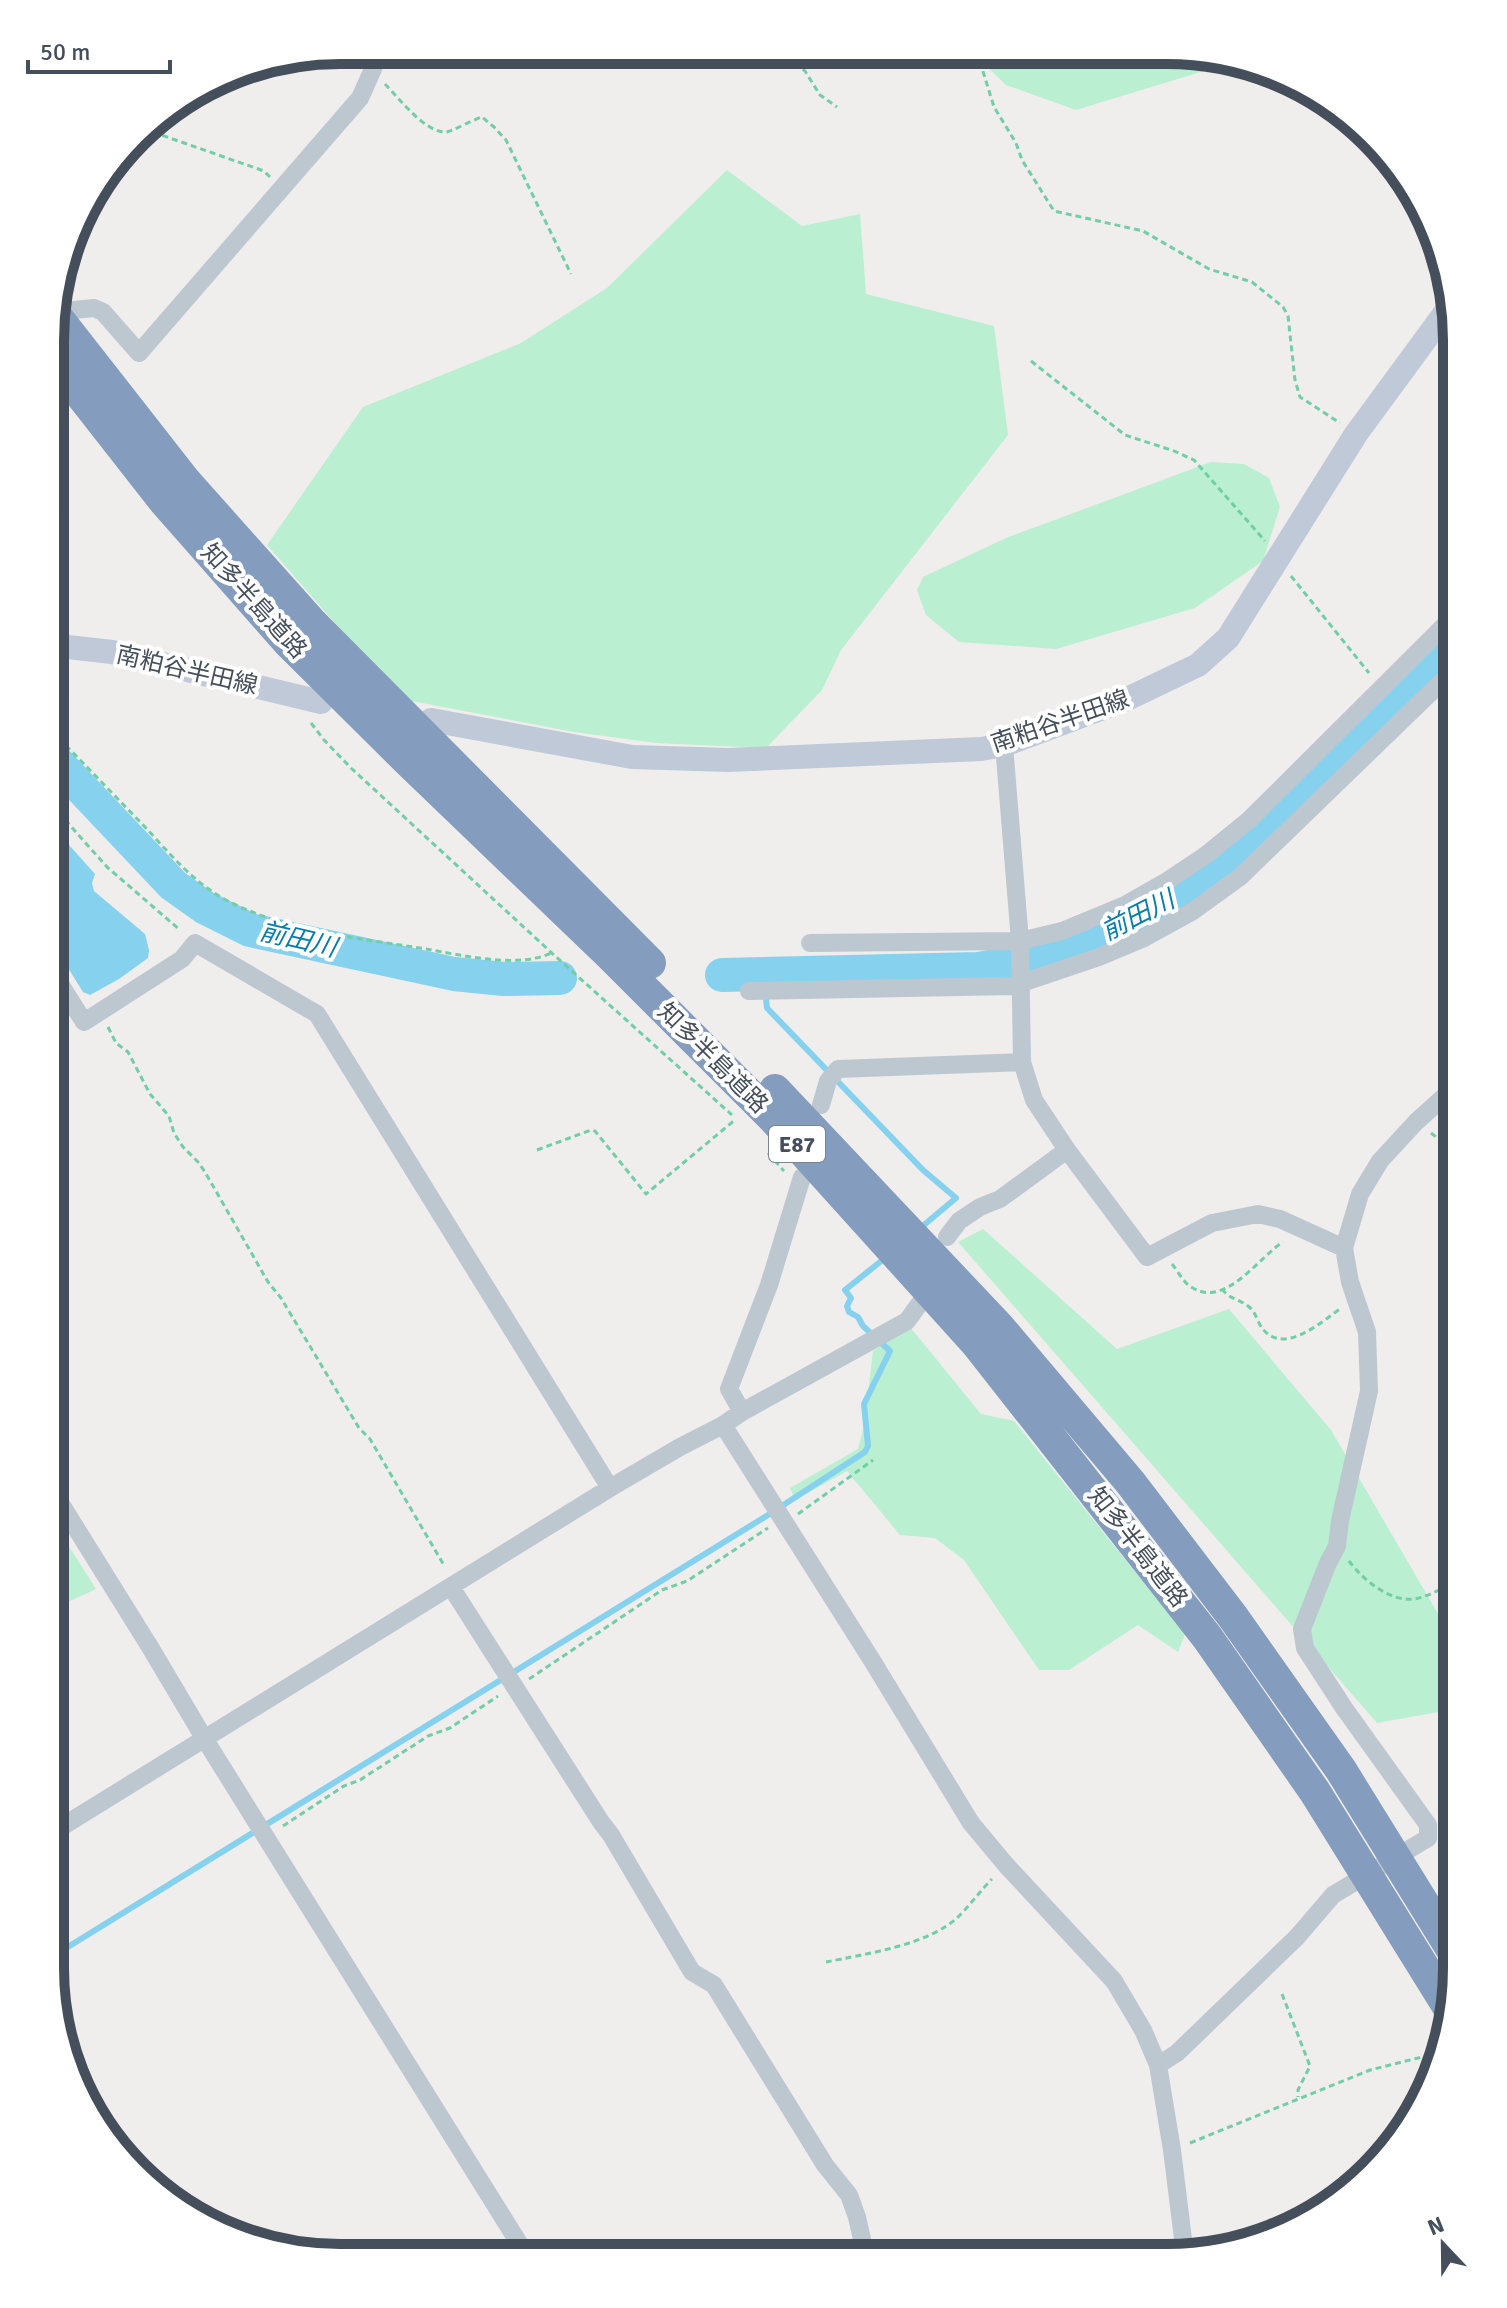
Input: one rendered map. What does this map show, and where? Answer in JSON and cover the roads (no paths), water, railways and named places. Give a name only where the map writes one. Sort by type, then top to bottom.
[{"type":"highway","name":"知多半島道路","points":[[65,314],[186,482],[311,622],[809,1123],[999,1327],[1130,1482],[1233,1617],[1341,1770],[1442,1933]]},
{"type":"highway","name":"知多半島道路","points":[[64,373],[164,501],[289,643],[774,1119],[977,1344],[1207,1637],[1315,1792],[1441,1995]]},
{"type":"main road","name":"南粕谷半田線","points":[[431,720],[632,757],[728,760],[922,752],[1004,745],[1127,699],[1198,665],[1228,638],[1356,434],[1442,318]]},
{"type":"main road","name":"南粕谷半田線","points":[[64,647],[112,652],[311,699]]},
{"type":"street","points":[[66,311],[94,308],[103,312],[139,353],[360,98],[374,64]]},
{"type":"street","points":[[810,943],[1020,941],[1062,931],[1125,905],[1206,855],[1249,820],[1443,627]]},
{"type":"street","points":[[749,991],[1013,986],[1142,939],[1193,911],[1240,877],[1443,681]]},
{"type":"street","points":[[1004,745],[1020,941],[1022,1062],[1034,1100],[1067,1150],[1147,1257],[1212,1223],[1258,1214],[1280,1219],[1344,1248]]},
{"type":"street","points":[[64,990],[84,1022],[182,959],[195,943],[317,1014],[610,1488]]},
{"type":"street","points":[[821,1105],[828,1081],[838,1069],[1022,1062]]},
{"type":"street","points":[[1158,2065],[1177,2053],[1297,1937],[1333,1895],[1428,1838],[1428,1825],[1305,1648],[1302,1629],[1337,1546],[1369,1391],[1367,1332],[1350,1282],[1344,1248],[1360,1194],[1368,1179],[1380,1161],[1443,1098]]},
{"type":"street","points":[[947,1237],[959,1221],[980,1207],[1000,1199],[1067,1150]]},
{"type":"street","points":[[742,1412],[729,1389],[769,1285],[800,1182]]},
{"type":"street","points":[[64,1825],[610,1488],[907,1321],[920,1303]]},
{"type":"street","points":[[723,1425],[971,1823],[1114,1981],[1143,2030],[1158,2065],[1184,2243]]},
{"type":"street","points":[[64,1509],[520,2244]]},
{"type":"street","points":[[453,1585],[611,1835],[692,1972],[714,1985],[825,2165],[849,2195],[863,2244]]},
{"type":"water","points":[[64,839],[95,874],[92,883],[94,891],[145,934],[149,950],[148,958],[119,979],[90,995],[83,992],[64,961]]},
{"type":"waterway","name":"前田川","points":[[722,975],[978,969],[1029,960],[1087,942],[1175,899],[1216,871],[1253,839],[1443,653]]},
{"type":"waterway","name":"前田川","points":[[64,770],[173,885],[204,907],[250,930],[454,974],[504,979],[560,978]]},
{"type":"waterway","points":[[766,999],[767,1008],[923,1170],[956,1198],[918,1230]]},
{"type":"waterway","points":[[64,1949],[865,1452],[868,1446],[864,1404],[890,1351],[863,1326],[858,1317],[849,1312],[847,1306],[851,1298],[845,1290],[885,1258]]}]
